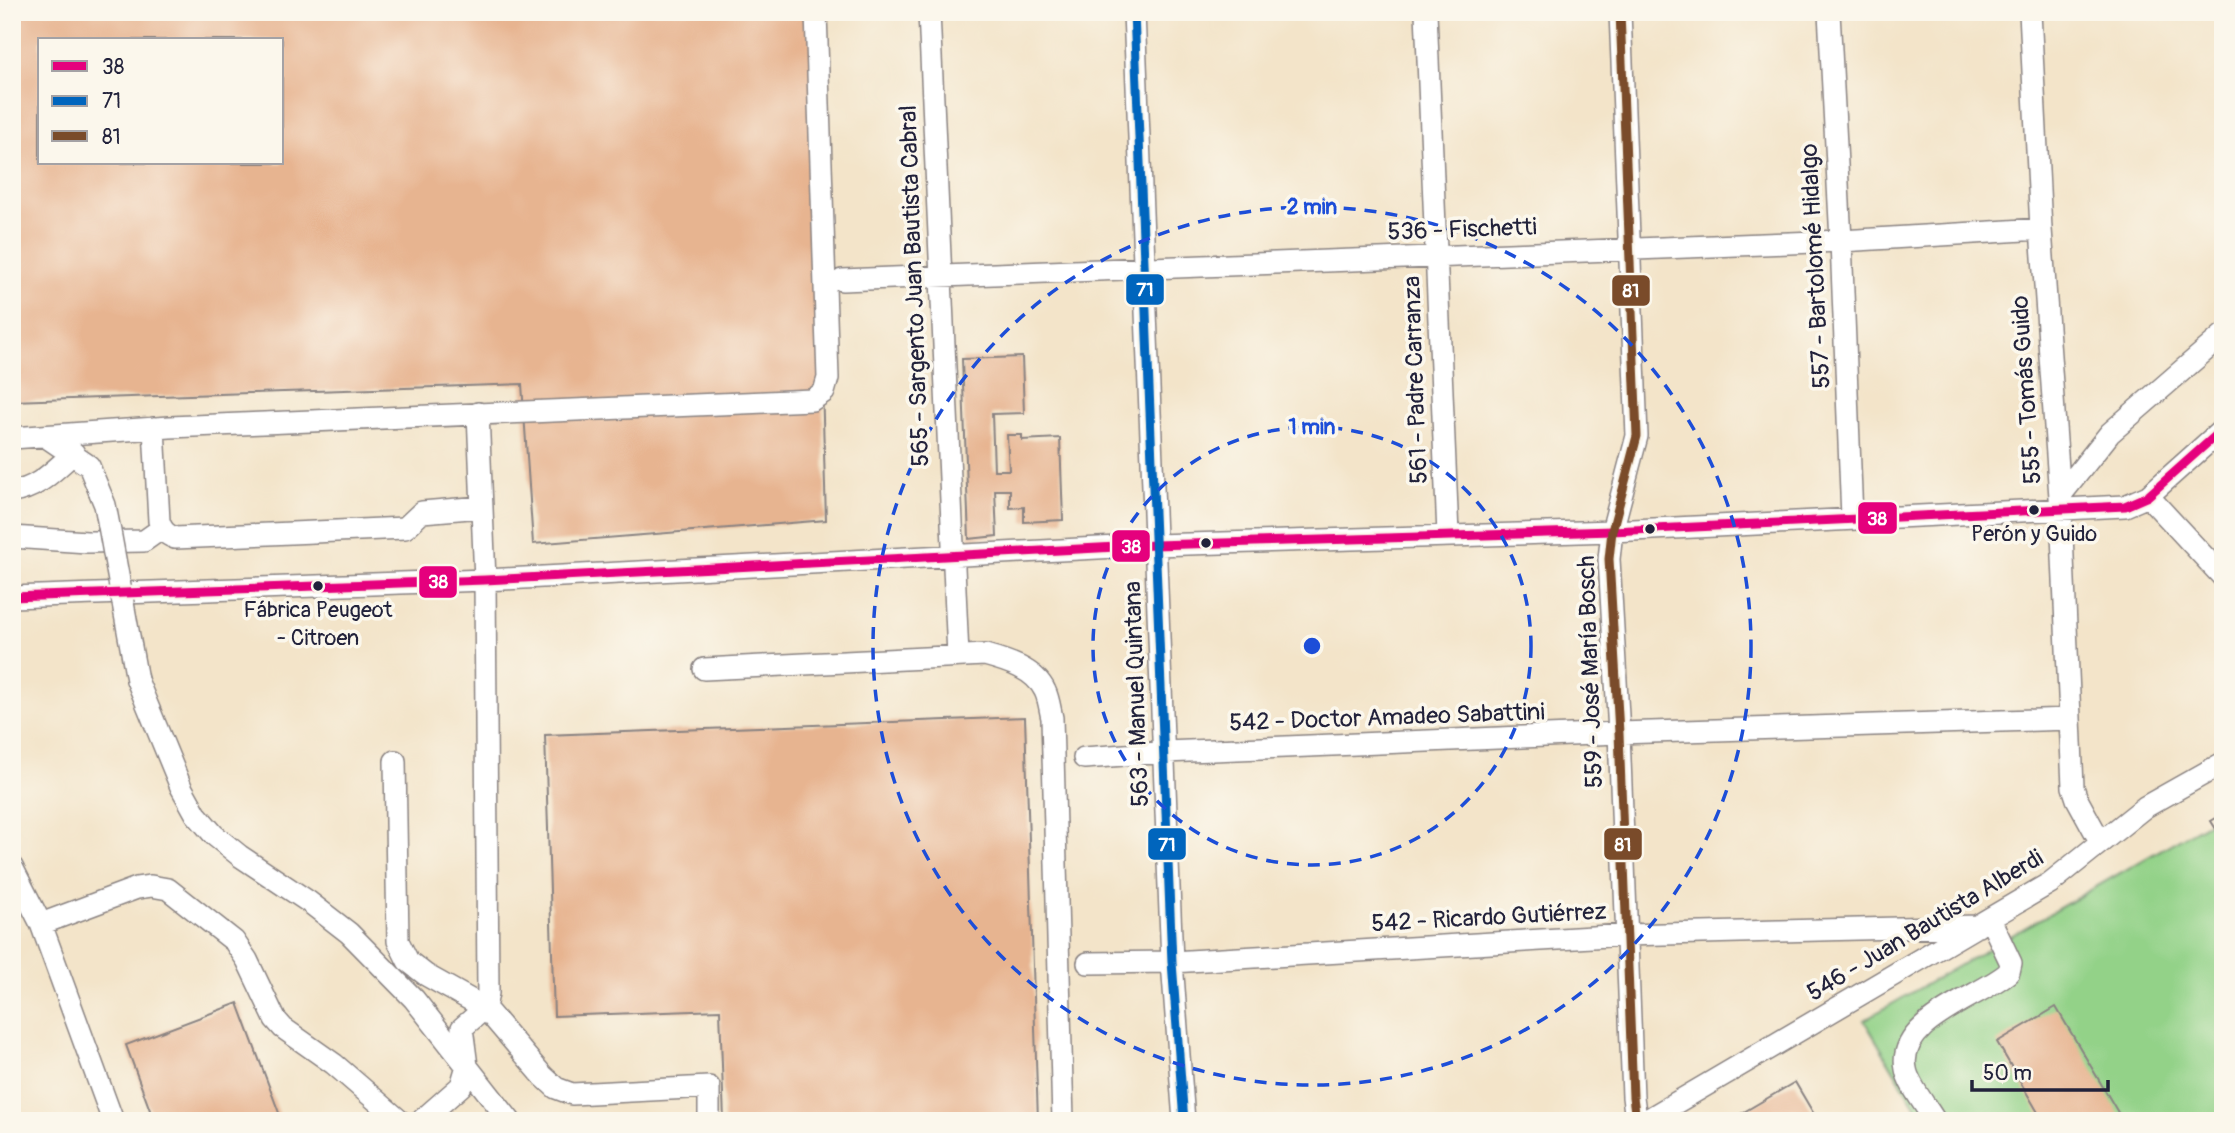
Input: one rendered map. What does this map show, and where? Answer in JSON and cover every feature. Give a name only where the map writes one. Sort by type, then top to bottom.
[{"type":"street","points":[[12,438],[154,428],[813,400],[824,392],[828,378],[816,12]]},
{"type":"street","name":"565 - Sargento Juan Bautista Cabral","points":[[929,12],[958,656]]},
{"type":"street","name":"563 - Manuel Quintana","points":[[1134,12],[1172,962],[1184,1121]]},
{"type":"street","name":"561 - Padre Carranza","points":[[1426,12],[1448,535]]},
{"type":"street","name":"559 - José María Bosch","points":[[1619,12],[1637,436],[1612,531],[1609,559],[1619,733],[1633,1097],[1635,1112],[1642,1121]]},
{"type":"street","name":"557 - Bartolomé Hidalgo","points":[[1829,12],[1852,518]]},
{"type":"street","name":"555 - Tomás Guido","points":[[2030,12],[2041,229],[2060,503],[2073,787],[2100,841]]},
{"type":"street","name":"536 - Fischetti","points":[[842,280],[1841,242],[2041,229]]},
{"type":"street","points":[[2060,503],[2110,433],[2223,335]]},
{"type":"street","points":[[421,1121],[461,1086],[467,1066],[461,1028],[485,1008],[488,993],[485,580],[478,413]]},
{"type":"street","points":[[154,428],[159,521],[162,529],[175,538],[405,527],[422,512],[482,508]]},
{"type":"street","points":[[12,597],[485,580],[1155,545],[1612,531],[2060,503],[2124,506],[2148,496],[2223,429]]},
{"type":"street","points":[[45,436],[74,453],[89,466],[105,505],[137,680],[177,777],[196,814],[214,835],[240,856],[309,902],[349,933],[414,999],[510,1121]]},
{"type":"street","points":[[12,492],[26,490],[41,482],[74,453]]},
{"type":"street","points":[[2148,496],[2223,577]]},
{"type":"street","points":[[12,537],[87,542],[144,541],[162,529]]},
{"type":"street","points":[[704,669],[985,656],[1007,661],[1030,673],[1045,690],[1052,718],[1063,1121]]},
{"type":"street","name":"542 - Doctor Amadeo Sabattini","points":[[1084,758],[1165,752],[1619,733],[2070,719]]},
{"type":"street","points":[[395,761],[398,942],[408,961],[426,975],[485,1008],[556,1088],[572,1094],[709,1087],[709,1121]]},
{"type":"street","name":"546 - Juan Bautista Alberdi","points":[[1642,1121],[2050,883],[2145,807],[2223,763]]},
{"type":"street","points":[[12,867],[41,924],[113,1121]]},
{"type":"street","points":[[41,924],[137,888],[151,886],[168,889],[234,941],[247,960],[275,1019],[283,1028],[334,1064],[400,1121]]},
{"type":"street","points":[[1935,1121],[1906,1072],[1905,1054],[1912,1037],[1925,1024],[2009,972],[2011,963],[1984,922]]},
{"type":"street","name":"542 - Ricardo Gutiérrez","points":[[1088,963],[1172,962],[1626,935],[1984,922]]},
{"type":"green space","points":[[2223,814],[2223,1121],[1924,1121],[1864,1020]]},
{"type":"building","points":[[12,12],[811,12],[826,520],[533,544],[522,384],[12,401]]},
{"type":"building","points":[[1022,357],[1024,413],[992,414],[994,470],[1009,470],[1007,435],[1022,435],[1022,440],[1060,438],[1063,520],[1024,522],[1024,507],[1010,508],[1010,490],[995,490],[997,536],[969,539],[962,359]]},
{"type":"building","points":[[1025,717],[1038,1121],[724,1121],[720,1010],[554,1016],[545,735]]},
{"type":"building","points":[[2223,814],[2223,840],[2211,821]]},
{"type":"building","points":[[238,1003],[282,1121],[154,1121],[126,1045]]},
{"type":"building","points":[[2056,1007],[2123,1121],[2043,1121],[1997,1042]]},
{"type":"building","points":[[1795,1082],[1818,1121],[1740,1121],[1737,1116]]},
{"type":"transit line","name":"71","points":[[1134,12],[1172,962],[1184,1121]]},
{"type":"transit line","name":"81","points":[[1620,12],[1637,436],[1612,531],[1609,559],[1619,733],[1633,1097],[1635,1112],[1640,1121]]},
{"type":"transit line","name":"38","points":[[12,597],[485,580],[1155,545],[1612,531],[2125,506],[2148,496],[2223,429]]},
{"type":"place","name":"Perón y Guido","points":[[2034,510]]},
{"type":"place","name":"Fábrica Peugeot - Citroen","points":[[318,586]]}]
